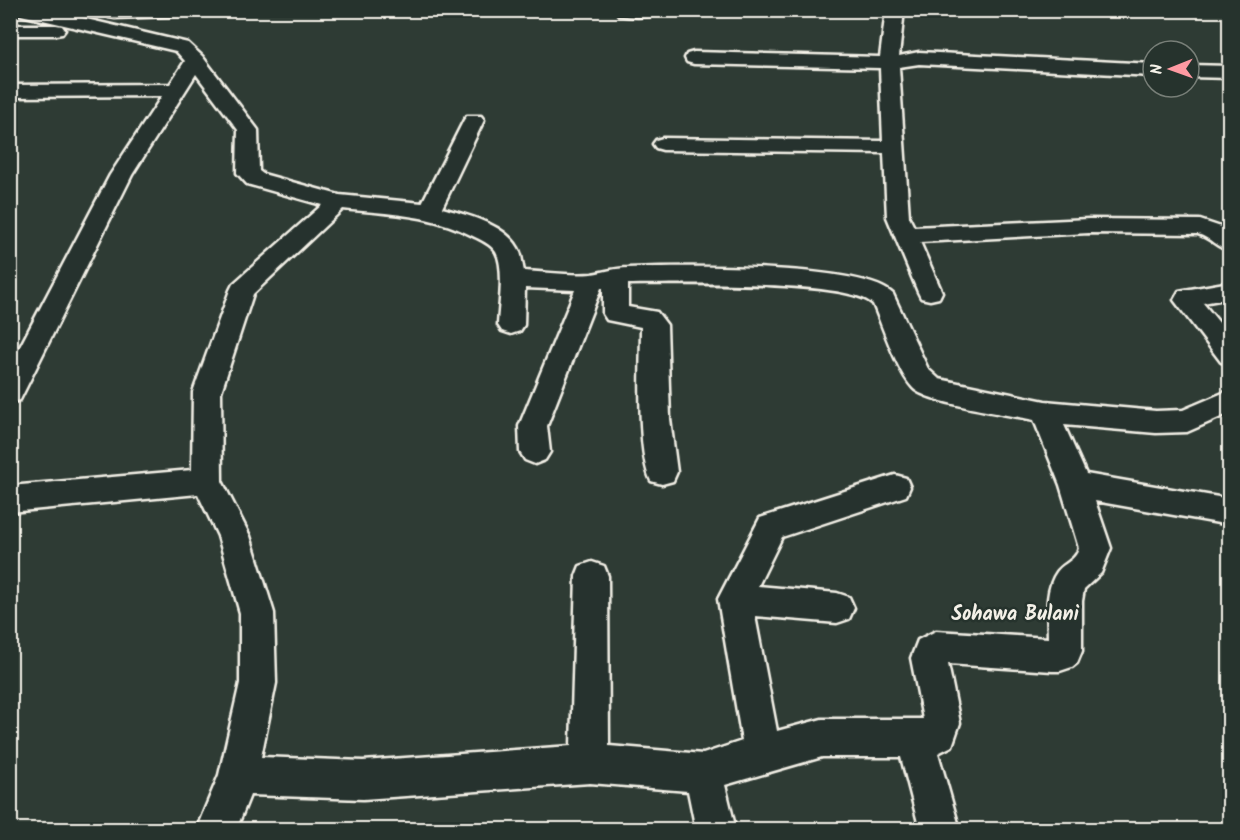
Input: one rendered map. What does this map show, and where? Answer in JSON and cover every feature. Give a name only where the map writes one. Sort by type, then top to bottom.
[{"type":"street","points":[[21,10],[182,47],[195,60],[248,130],[249,176],[338,202],[429,212],[462,221],[496,238],[508,250],[513,279],[511,325]]},
{"type":"street","points":[[115,13],[197,10]]},
{"type":"street","points":[[625,11],[655,10]]},
{"type":"street","points":[[895,10],[889,63],[898,217],[930,292]]},
{"type":"street","points":[[10,30],[45,32],[83,23]]},
{"type":"street","points":[[694,58],[889,63],[919,58],[1141,69]]},
{"type":"street","points":[[10,393],[121,175],[195,60]]},
{"type":"street","points":[[1201,71],[1230,72]]},
{"type":"street","points":[[10,91],[176,90]]},
{"type":"street","points":[[429,212],[474,120]]},
{"type":"street","points":[[663,144],[894,147]]},
{"type":"street","points":[[216,830],[238,775],[258,684],[257,613],[234,536],[207,481],[207,392],[242,290],[338,202]]},
{"type":"street","points":[[906,235],[1089,226],[1189,226],[1212,229],[1230,244]]},
{"type":"street","points":[[513,279],[603,280],[626,276],[679,274],[763,276],[853,285],[878,293],[884,300],[917,374],[924,383],[932,388],[1045,412],[1173,422],[1187,421],[1230,400]]},
{"type":"street","points":[[535,452],[533,426],[603,280]]},
{"type":"street","points":[[603,280],[616,314],[648,318],[654,325],[656,419],[662,472]]},
{"type":"street","points":[[1230,290],[1195,294],[1187,300],[1230,355]]},
{"type":"street","points":[[238,775],[363,780],[590,764],[703,773],[763,753],[822,738],[915,739],[934,736],[939,733],[942,723],[929,658],[930,652],[936,647],[1052,656],[1060,655],[1065,651],[1065,601],[1069,581],[1089,566],[1094,557],[1095,548],[1075,485],[1045,412]]},
{"type":"street","points":[[10,499],[207,481]]},
{"type":"street","points":[[1075,485],[1230,512]]},
{"type":"street","points":[[763,753],[735,599],[771,526],[895,487]]},
{"type":"street","points":[[590,764],[592,576]]},
{"type":"street","points":[[735,599],[837,608]]},
{"type":"street","points":[[915,739],[940,830]]},
{"type":"street","points":[[703,773],[716,830]]},
{"type":"district","name":"Sohawa Bulani","points":[[1015,613]]}]
